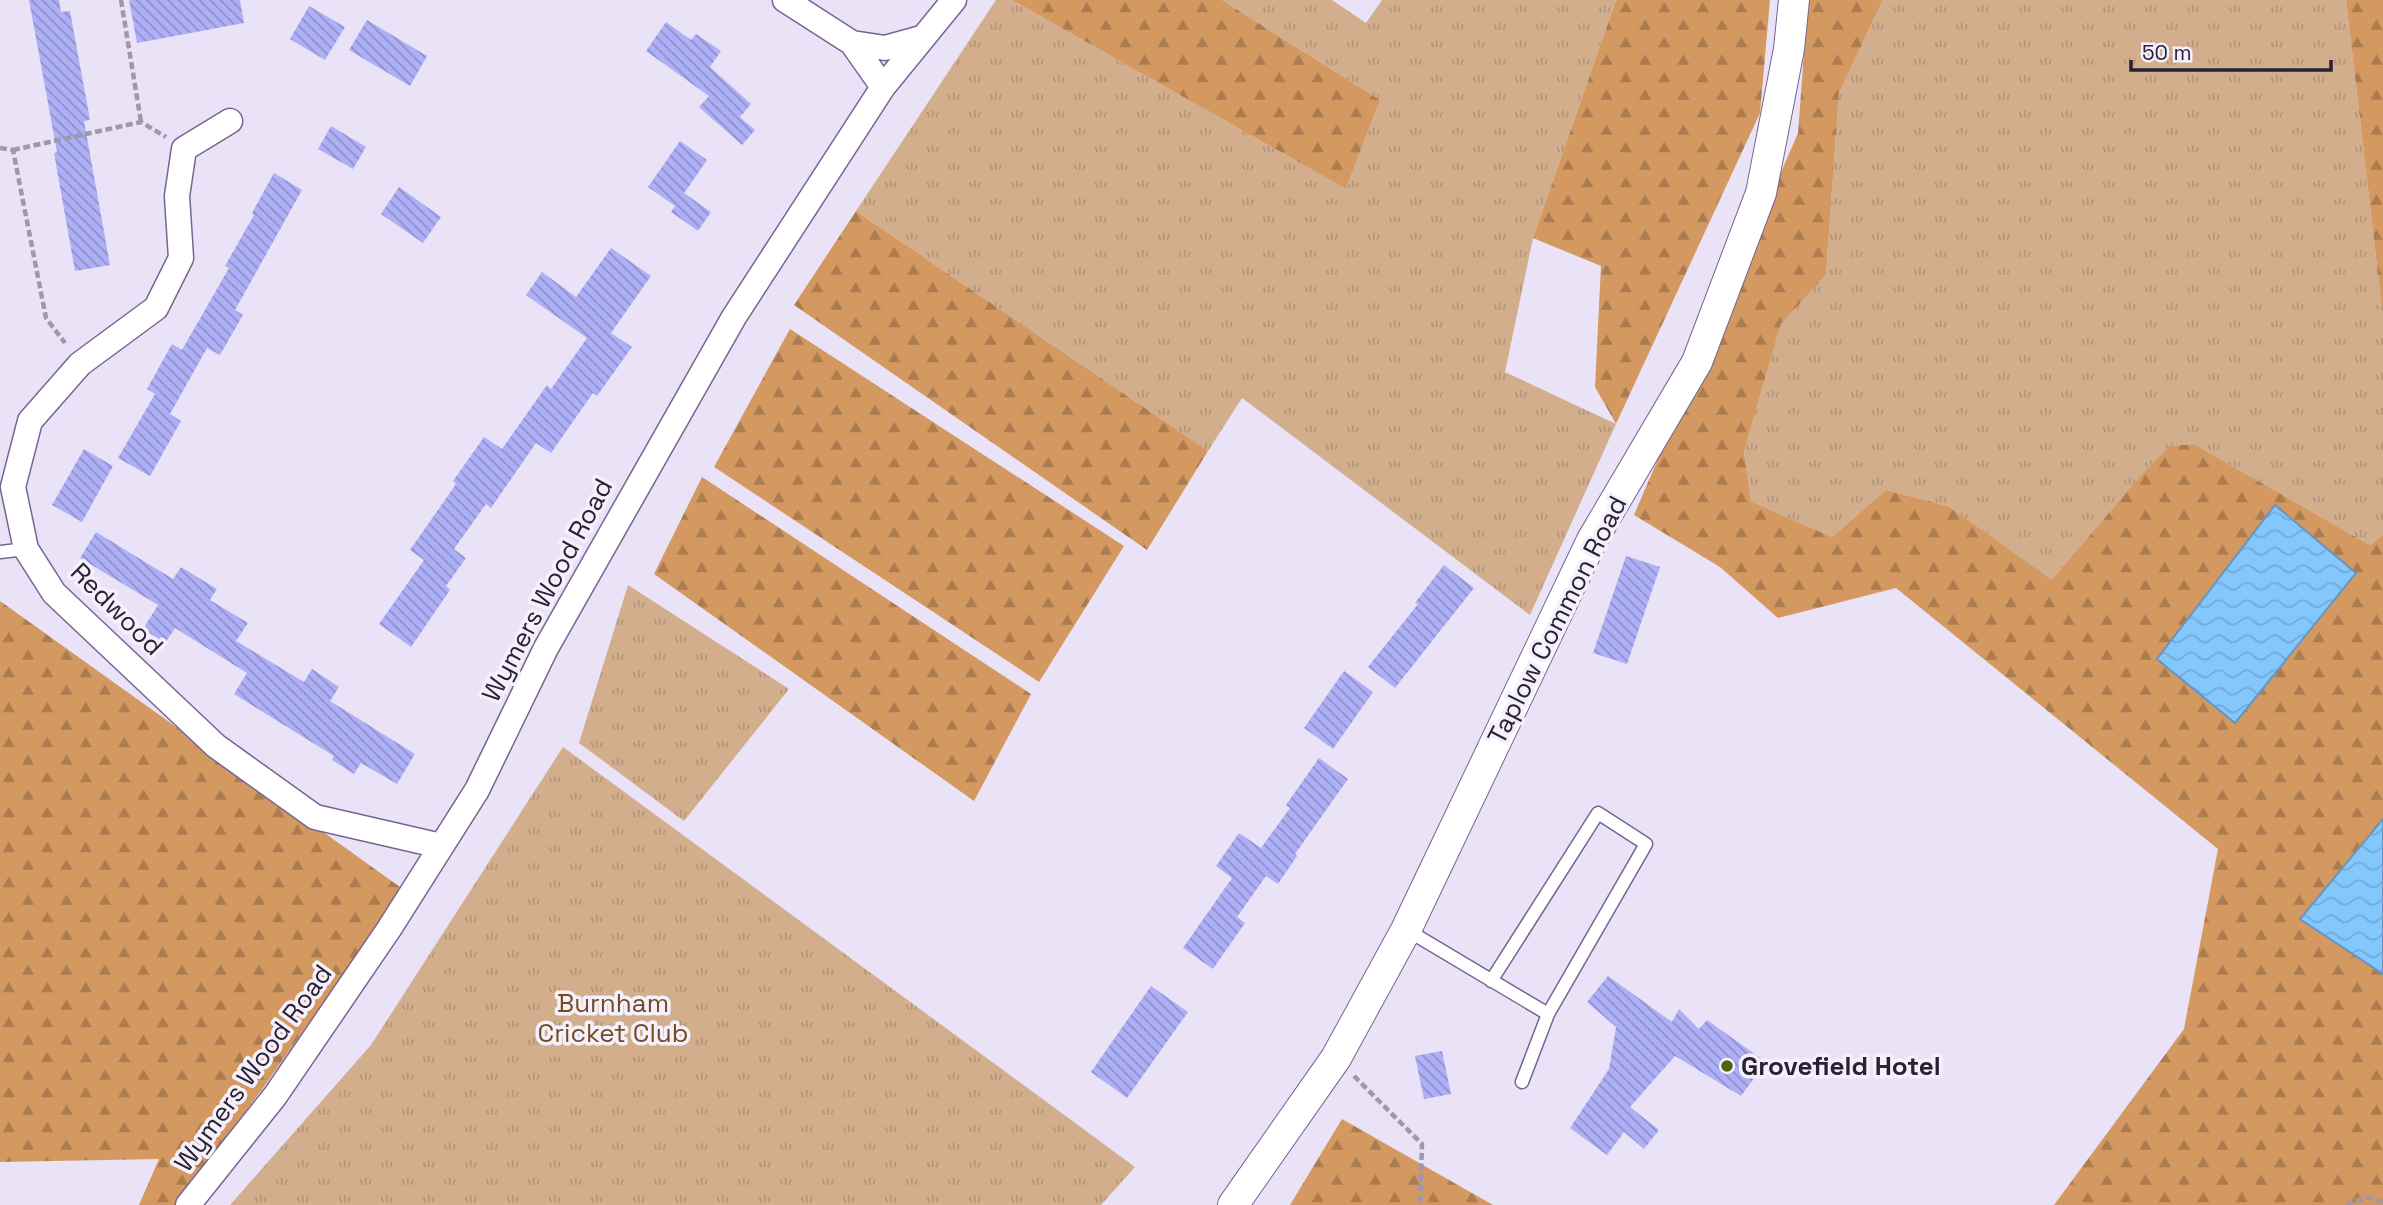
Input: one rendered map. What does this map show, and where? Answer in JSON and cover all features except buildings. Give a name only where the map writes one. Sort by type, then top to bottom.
[{"type":"street","points":[[785,0],[852,43],[883,86]]},
{"type":"street","name":"Wymers Wood Road","points":[[188,1205],[275,1096],[389,929],[477,790],[546,648],[727,329],[883,86],[954,0]]},
{"type":"street","name":"Taplow Common Road","points":[[1233,1205],[1336,1058],[1406,930],[1592,540],[1697,362],[1761,193],[1788,49],[1794,0]]},
{"type":"street","points":[[852,43],[885,48],[921,38]]},
{"type":"street","points":[[184,149],[230,121]]},
{"type":"street","name":"Redwood","points":[[184,149],[177,196],[181,258],[156,309],[80,364],[30,421],[13,486],[26,549],[54,593],[216,746],[314,817],[441,846]]},
{"type":"lane","points":[[0,552],[26,549]]},
{"type":"lane","points":[[1491,981],[1598,813],[1646,844],[1548,1014],[1522,1082]]},
{"type":"lane","points":[[1406,930],[1548,1014]]},
{"type":"path","points":[[121,0],[141,122]]},
{"type":"path","points":[[0,148],[13,150],[141,122],[184,149]]},
{"type":"path","points":[[13,150],[46,318],[80,364]]},
{"type":"path","points":[[1336,1058],[1422,1144],[1420,1205]]},
{"type":"path","points":[[2346,1205],[2366,1197],[2383,1202]]},
{"type":"green space","points":[[996,0],[1012,0],[1346,189],[1380,100],[1222,0],[1332,0],[1366,23],[1382,0],[1616,0],[1533,238],[1505,372],[1616,424],[1530,615],[1242,398],[1208,451],[856,211]]},
{"type":"green space","points":[[1012,0],[1222,0],[1380,100],[1346,189]]},
{"type":"green space","points":[[1616,0],[1770,0],[1760,113],[1616,424],[1595,387],[1601,266],[1533,238]]},
{"type":"green space","points":[[1808,0],[1883,0],[1839,93],[1826,275],[1781,324],[1744,452],[1751,502],[1832,537],[1886,490],[1948,506],[2052,580],[2142,474],[2170,446],[2194,444],[2370,545],[2383,535],[2383,1205],[2054,1205],[2184,1029],[2218,849],[1896,588],[1778,618],[1720,567],[1634,515],[1798,133]]},
{"type":"green space","points":[[1883,0],[2346,0],[2383,317],[2383,535],[2370,545],[2194,444],[2171,446],[2142,474],[2052,581],[1948,506],[1886,490],[1832,537],[1751,503],[1744,452],[1781,324],[1826,275],[1839,93]]},
{"type":"green space","points":[[2346,0],[2383,0],[2383,317]]},
{"type":"green space","points":[[856,211],[1208,451],[1147,550],[794,305]]},
{"type":"green space","points":[[790,329],[1124,546],[1039,682],[714,467]]},
{"type":"green space","points":[[702,477],[1031,694],[974,801],[654,574]]},
{"type":"green space","points":[[628,585],[789,689],[684,821],[579,743]]},
{"type":"green space","points":[[0,601],[400,887],[377,926],[263,1088],[176,1205],[139,1205],[159,1159],[0,1162]]},
{"type":"green space","name":"Burnham Cricket Club","points":[[563,747],[1135,1167],[1101,1205],[230,1205],[371,1045]]},
{"type":"green space","points":[[1342,1119],[1493,1205],[1290,1205]]},
{"type":"water","points":[[2275,505],[2356,573],[2235,723],[2157,659]]},
{"type":"water","points":[[2383,819],[2383,974],[2300,919]]},
{"type":"place","name":"Grovefield Hotel","points":[[1727,1066]]}]
